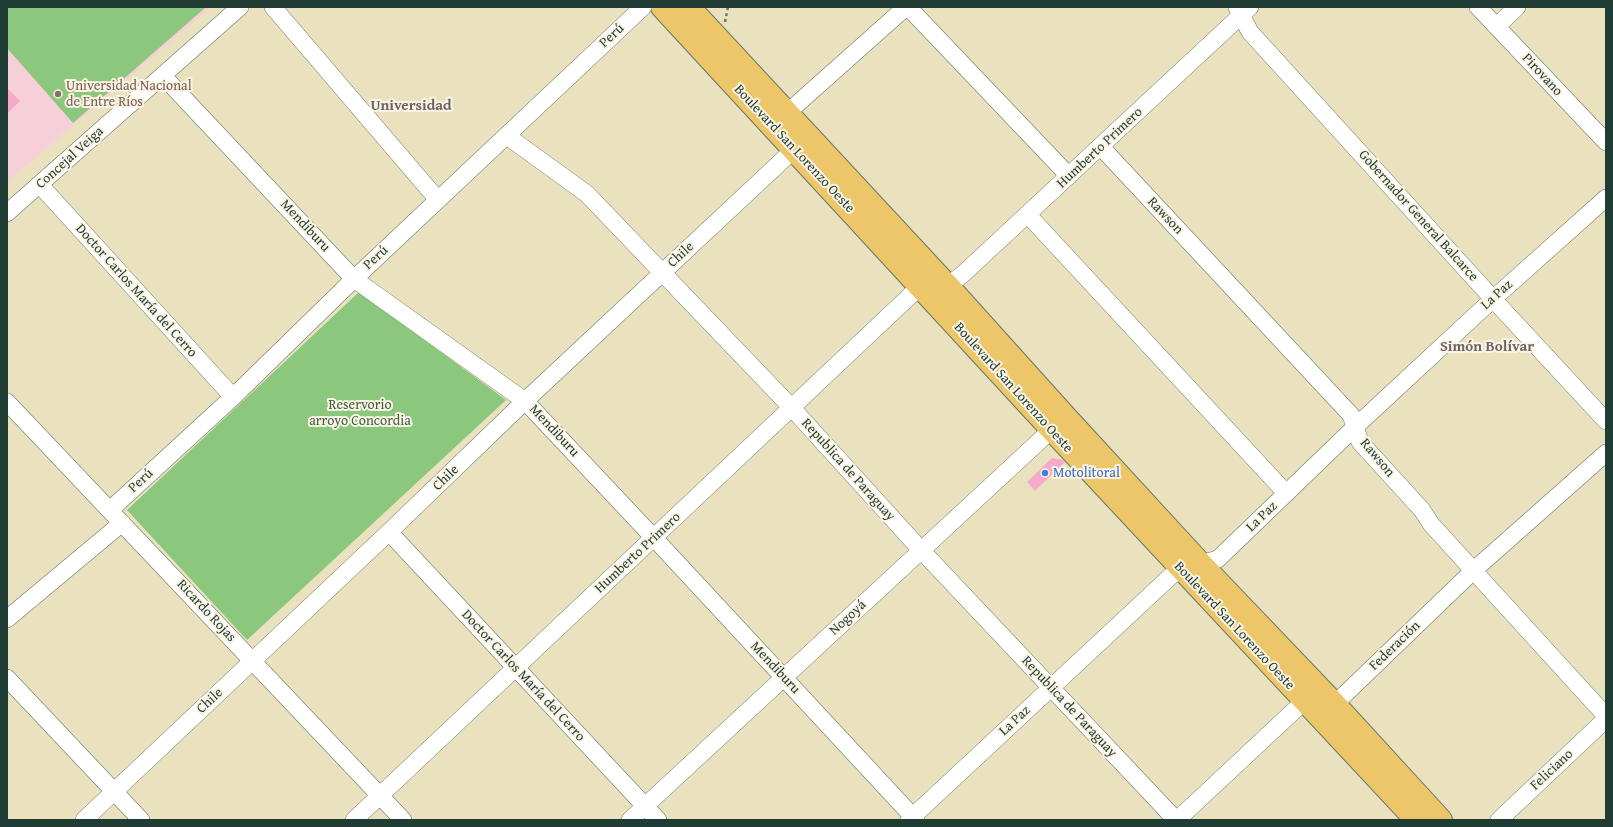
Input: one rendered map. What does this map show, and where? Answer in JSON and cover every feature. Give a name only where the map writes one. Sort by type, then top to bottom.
[{"type":"main road","name":"Boulevard San Lorenzo Oeste","points":[[662,7],[780,119]]},
{"type":"main road","name":"Boulevard San Lorenzo Oeste","points":[[689,7],[780,119],[802,143],[924,290],[1059,424],[1192,567],[1307,704],[1416,820]]},
{"type":"main road","name":"Boulevard San Lorenzo Oeste","points":[[802,143],[948,286],[1059,424]]},
{"type":"main road","name":"Boulevard San Lorenzo Oeste","points":[[1192,567],[1332,701],[1441,820]]},
{"type":"street","name":"Concejal Veiga","points":[[7,213],[240,7]]},
{"type":"street","points":[[273,7],[438,200]]},
{"type":"street","name":"Perú","points":[[110,510],[233,397],[354,279],[643,7]]},
{"type":"street","points":[[780,119],[907,7],[1069,176]]},
{"type":"street","name":"Pirovano","points":[[1478,7],[1606,142]]},
{"type":"street","points":[[1497,26],[1517,7]]},
{"type":"street","name":"Humberto Primero","points":[[354,820],[913,293],[948,286],[1028,215],[1101,147],[1243,10]]},
{"type":"street","name":"Gobernador General Balcarce","points":[[1243,10],[1250,32],[1493,299],[1606,420]]},
{"type":"street","name":"Mendiburu","points":[[163,76],[354,279],[525,401],[784,678],[912,819]]},
{"type":"street","name":"Republica de Paraguay","points":[[507,136],[587,194],[791,407],[921,550],[1176,820]]},
{"type":"street","name":"Chile","points":[[84,820],[389,532],[525,401],[802,143]]},
{"type":"street","name":"Rawson","points":[[1101,147],[1351,415],[1360,442],[1422,510],[1431,524],[1606,716]]},
{"type":"street","name":"Doctor Carlos María del Cerro","points":[[40,185],[233,397]]},
{"type":"street","name":"La Paz","points":[[912,819],[1172,575],[1218,559],[1355,427],[1493,299],[1606,198]]},
{"type":"street","points":[[1028,215],[1286,493]]},
{"type":"street","name":"Ricardo Rojas","points":[[7,402],[403,820]]},
{"type":"street","name":"Nogoyá","points":[[630,820],[1059,424]]},
{"type":"street","name":"Federación","points":[[1176,820],[1298,707],[1307,704],[1340,699],[1474,570],[1606,453]]},
{"type":"street","points":[[7,618],[122,523]]},
{"type":"street","name":"Doctor Carlos María del Cerro","points":[[389,532],[658,820]]},
{"type":"street","points":[[7,678],[141,820]]},
{"type":"street","name":"Feliciano","points":[[1499,820],[1606,720]]},
{"type":"shaded area","name":"Universidad Nacional de Entre Ríos","points":[[7,7],[211,7],[7,182]]},
{"type":"green space","name":"Universidad Nacional de Entre Ríos","points":[[7,7],[206,7],[73,123],[7,48]]},
{"type":"green space","name":"Reservorio arroyo Concordia","points":[[359,292],[506,400],[247,640],[127,510]]},
{"type":"building","points":[[7,88],[20,101],[7,114]]},
{"type":"building","name":"Motolitoral","points":[[1052,458],[1063,460],[1065,462],[1035,491],[1027,482]]},
{"type":"place","name":"Universidad Nacional de Entre Ríos","points":[[58,94]]},
{"type":"place","name":"Motolitoral","points":[[1045,473]]},
{"type":"district","name":"Universidad","points":[[411,106]]},
{"type":"district","name":"Simón Bolívar","points":[[1487,347]]}]
